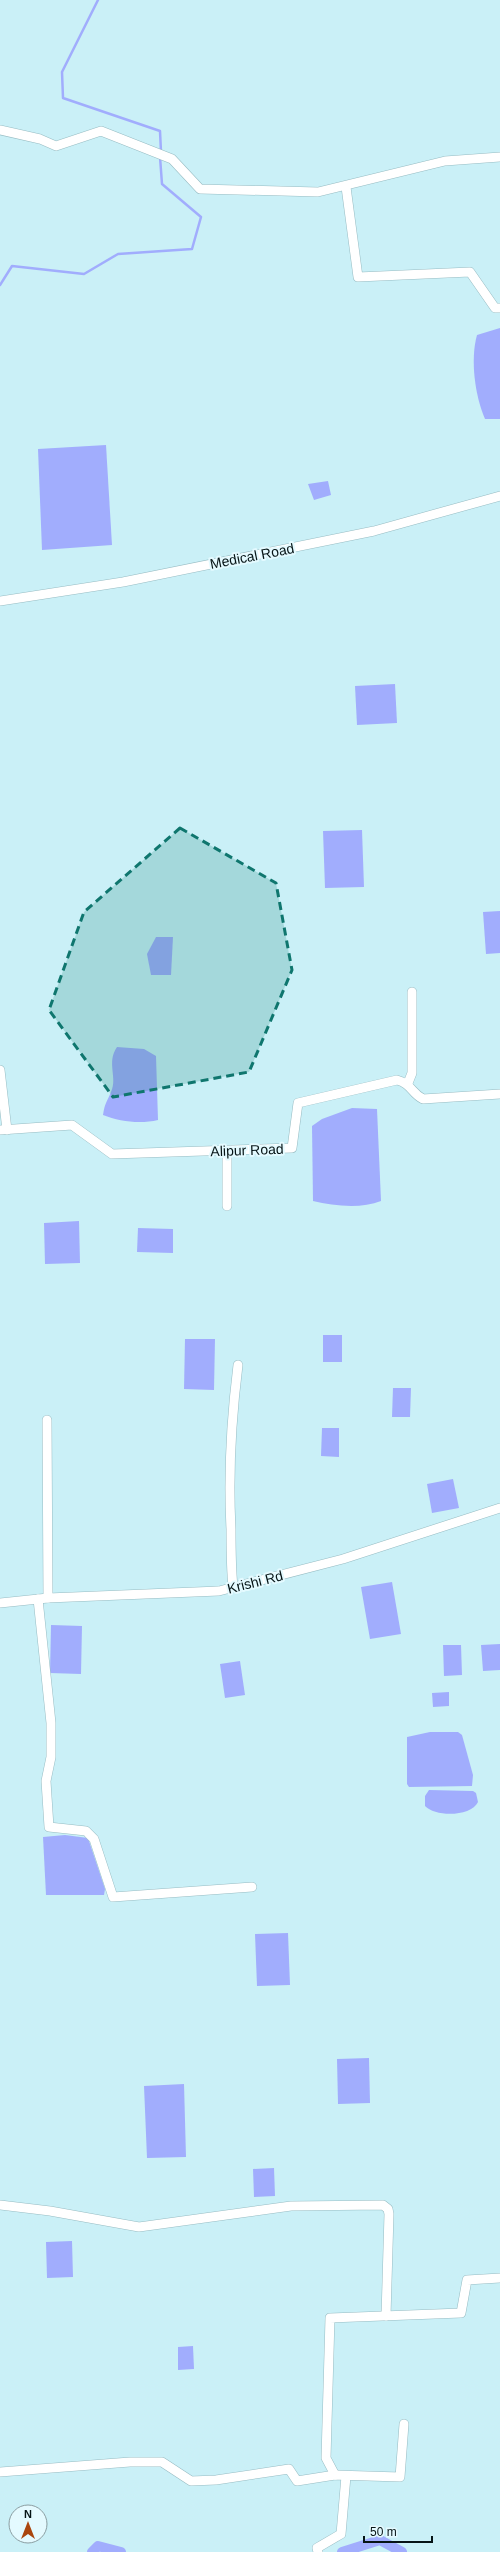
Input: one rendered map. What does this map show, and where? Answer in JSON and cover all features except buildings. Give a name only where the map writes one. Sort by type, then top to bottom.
[{"type":"street","points":[[0,130],[40,139],[56,146],[101,131],[172,159],[200,189],[318,192],[346,187],[445,161],[500,157]]},
{"type":"street","points":[[346,187],[358,277],[470,272],[495,308],[500,308]]},
{"type":"street","name":"Medical Road","points":[[0,601],[123,582],[374,531],[500,496]]},
{"type":"street","points":[[412,992],[412,1073],[408,1083],[417,1096],[423,1099],[500,1094]]},
{"type":"street","points":[[0,1070],[4,1130]]},
{"type":"street","name":"Alipur Road","points":[[4,1130],[72,1125],[112,1154],[292,1148],[298,1102],[382,1082],[397,1080],[408,1083]]},
{"type":"street","points":[[224,1150],[226,1157],[227,1206]]},
{"type":"street","points":[[233,1587],[231,1568],[229,1466],[230,1424],[238,1364]]},
{"type":"street","points":[[47,1420],[48,1598]]},
{"type":"street","name":"Krishi Rd","points":[[0,1603],[48,1598],[219,1591],[342,1559],[500,1508]]},
{"type":"street","points":[[38,1599],[51,1723],[51,1756],[46,1781],[49,1827],[86,1831],[94,1839],[113,1897],[252,1887]]},
{"type":"street","points":[[0,2206],[139,2227],[290,2206],[383,2205],[388,2209],[389,2214],[386,2316]]},
{"type":"street","points":[[335,2475],[326,2458],[330,2318],[461,2313],[467,2280],[500,2278]]},
{"type":"street","points":[[0,2472],[130,2462],[162,2462],[191,2481],[216,2480],[289,2469],[297,2481],[335,2475],[400,2477],[404,2424]]},
{"type":"street","points":[[317,2550],[341,2534],[346,2476]]},
{"type":"highlighted area","points":[[180,828],[276,883],[292,970],[249,1072],[113,1097],[49,1010],[84,912]]},
{"type":"water","points":[[500,328],[500,419],[485,419],[481,410],[476,389],[474,366],[475,345],[477,335]]},
{"type":"water","points":[[106,445],[112,545],[42,550],[38,449]]},
{"type":"water","points":[[328,481],[331,495],[314,500],[308,484]]},
{"type":"water","points":[[395,684],[397,723],[357,725],[355,686]]},
{"type":"water","points":[[362,830],[364,887],[325,888],[323,831]]},
{"type":"water","points":[[500,911],[500,953],[486,954],[483,912]]},
{"type":"water","points":[[156,937],[173,937],[171,975],[151,975],[147,954]]},
{"type":"water","points":[[117,1047],[144,1049],[156,1056],[158,1120],[130,1122],[103,1115],[105,1105],[113,1086],[112,1059]]},
{"type":"water","points":[[352,1108],[377,1109],[381,1201],[373,1204],[347,1206],[313,1201],[312,1126],[322,1119]]},
{"type":"water","points":[[79,1221],[80,1263],[45,1264],[44,1223]]},
{"type":"water","points":[[138,1228],[173,1229],[173,1253],[137,1252]]},
{"type":"water","points":[[323,1335],[342,1335],[342,1362],[323,1362]]},
{"type":"water","points":[[185,1339],[215,1339],[214,1390],[184,1389]]},
{"type":"water","points":[[393,1388],[411,1388],[410,1417],[392,1417]]},
{"type":"water","points":[[322,1428],[339,1428],[339,1457],[321,1456]]},
{"type":"water","points":[[453,1479],[459,1508],[432,1513],[427,1484]]},
{"type":"water","points":[[392,1582],[401,1634],[370,1639],[361,1587]]},
{"type":"water","points":[[51,1625],[82,1626],[81,1674],[50,1673]]},
{"type":"water","points":[[500,1644],[500,1670],[483,1671],[481,1645]]},
{"type":"water","points":[[443,1645],[461,1645],[462,1675],[444,1676]]},
{"type":"water","points":[[240,1661],[245,1695],[225,1698],[220,1664]]},
{"type":"water","points":[[449,1692],[449,1706],[433,1707],[432,1693]]},
{"type":"water","points":[[430,1732],[458,1732],[462,1735],[473,1775],[472,1786],[409,1787],[407,1784],[407,1737]]},
{"type":"water","points":[[429,1790],[473,1791],[476,1793],[478,1802],[474,1807],[461,1813],[444,1814],[430,1810],[425,1806],[425,1796]]},
{"type":"water","points":[[65,1835],[88,1838],[105,1889],[104,1895],[46,1895],[43,1837]]},
{"type":"water","points":[[288,1933],[290,1985],[257,1986],[255,1934]]},
{"type":"water","points":[[369,2058],[370,2103],[338,2104],[337,2059]]},
{"type":"water","points":[[184,2084],[186,2157],[147,2158],[144,2086]]},
{"type":"water","points":[[274,2168],[275,2196],[254,2197],[253,2169]]},
{"type":"water","points":[[72,2241],[73,2277],[47,2278],[46,2242]]},
{"type":"water","points":[[193,2346],[194,2369],[178,2370],[178,2347]]},
{"type":"waterway","points":[[98,0],[62,72],[63,98],[160,131],[161,152]]},
{"type":"waterway","points":[[0,285],[12,266],[84,274],[118,254],[192,249],[201,217],[162,184],[160,157]]},
{"type":"waterway","points":[[342,2552],[380,2540],[402,2552]]},
{"type":"waterway","points":[[92,2552],[98,2546],[121,2552]]}]
